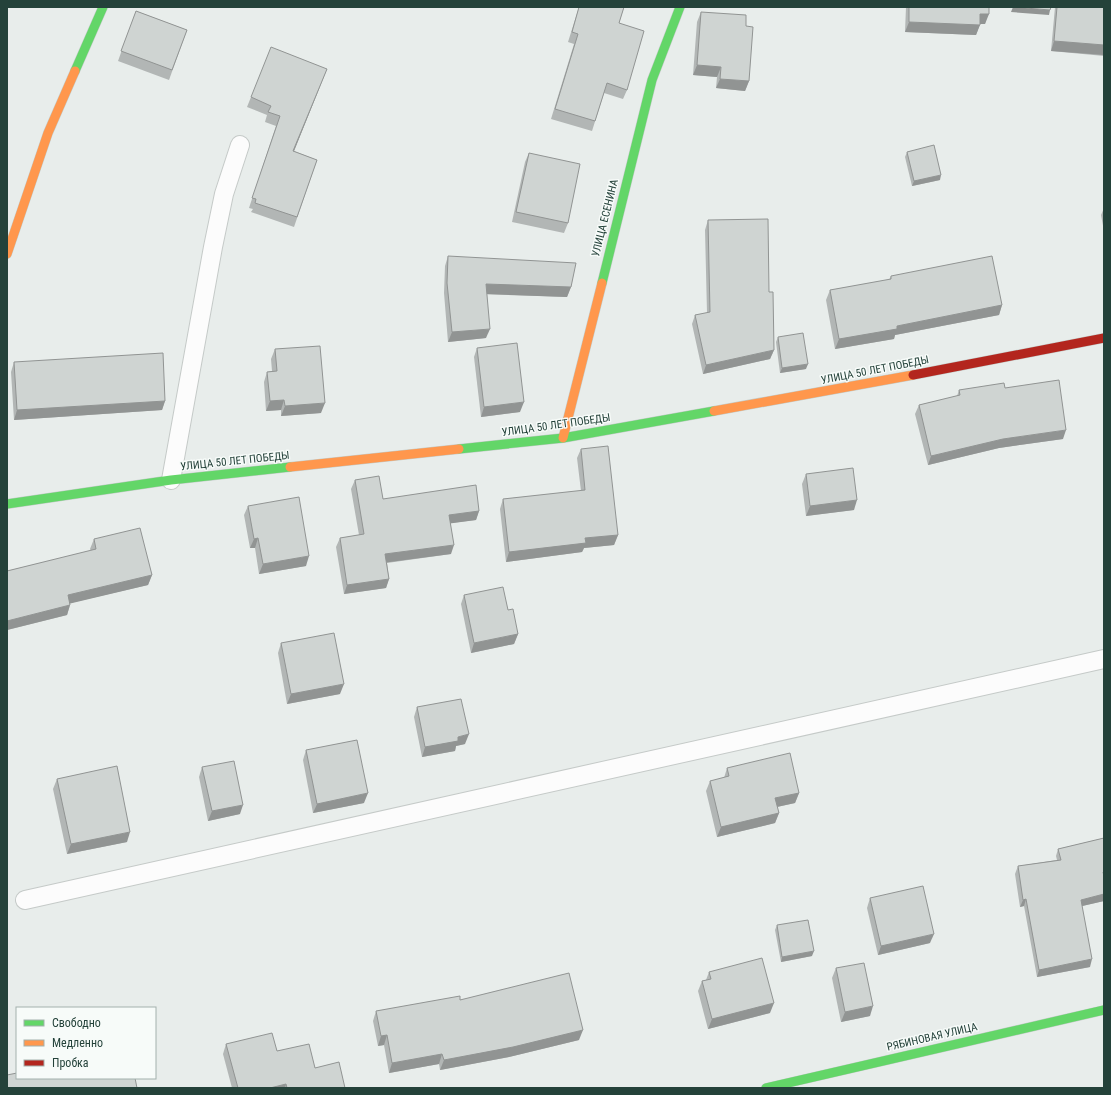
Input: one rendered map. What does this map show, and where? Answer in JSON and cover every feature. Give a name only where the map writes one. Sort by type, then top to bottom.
[{"type":"street","points":[[7,254],[48,133],[103,7]]},
{"type":"street","name":"УЛИЦА ЕСЕНИНА","points":[[563,438],[652,80],[680,7]]},
{"type":"street","name":"УЛИЦА 50 ЛЕТ ПОБЕДЫ","points":[[7,504],[171,480],[563,438],[862,385],[1104,338]]},
{"type":"street","name":"РЯБИНОВАЯ УЛИЦА","points":[[766,1088],[1104,1010]]},
{"type":"lane","points":[[171,480],[213,247],[224,194],[240,145]]},
{"type":"lane","points":[[25,900],[1104,659]]},
{"type":"building","points":[[579,7],[624,7],[619,23],[644,31],[627,90],[607,83],[595,121],[555,109],[578,34],[572,32]]},
{"type":"building","points":[[909,7],[989,7],[989,14],[980,14],[980,25],[909,22]]},
{"type":"building","points":[[1013,7],[1051,7],[1050,10]]},
{"type":"building","points":[[1057,7],[1104,7],[1104,45],[1054,41]]},
{"type":"building","points":[[136,11],[187,30],[172,70],[121,51]]},
{"type":"building","points":[[701,12],[746,15],[746,26],[753,27],[749,81],[720,79],[721,67],[697,65]]},
{"type":"building","points":[[271,47],[327,69],[293,151],[317,160],[297,217],[255,203],[256,199],[252,198],[280,116],[268,112],[271,106],[251,97]]},
{"type":"building","points":[[934,145],[941,175],[914,181],[907,152]]},
{"type":"building","points":[[529,153],[580,164],[568,223],[516,212]]},
{"type":"building","points":[[768,219],[769,292],[773,292],[774,350],[706,365],[695,315],[710,312],[708,220]]},
{"type":"building","points":[[448,256],[576,263],[571,287],[486,284],[490,329],[452,332],[447,283]]},
{"type":"building","points":[[992,256],[1002,305],[897,326],[897,329],[839,339],[830,290],[891,279],[891,276]]},
{"type":"building","points":[[803,333],[808,364],[782,368],[778,337]]},
{"type":"building","points":[[517,343],[524,402],[484,407],[477,348]]},
{"type":"building","points":[[320,346],[325,403],[285,406],[284,400],[270,401],[267,372],[277,371],[275,349]]},
{"type":"building","points":[[163,353],[165,401],[17,410],[14,362]]},
{"type":"building","points":[[1059,380],[1066,430],[1003,439],[931,456],[919,405],[960,395],[959,390],[1004,383],[1005,388]]},
{"type":"building","points":[[608,446],[618,535],[585,538],[586,543],[509,552],[503,499],[585,490],[581,449]]},
{"type":"building","points":[[853,468],[857,500],[810,506],[806,474]]},
{"type":"building","points":[[379,476],[383,499],[476,485],[479,511],[449,515],[454,545],[385,554],[389,579],[347,585],[340,538],[364,534],[355,480]]},
{"type":"building","points":[[299,497],[309,556],[263,564],[258,538],[254,539],[248,506]]},
{"type":"building","points":[[140,528],[152,575],[68,595],[70,605],[7,621],[7,571],[96,549],[94,539]]},
{"type":"building","points":[[503,587],[508,610],[513,609],[518,634],[474,643],[464,595]]},
{"type":"building","points":[[334,633],[344,684],[291,694],[281,643]]},
{"type":"building","points":[[461,699],[469,734],[458,737],[458,741],[425,747],[417,707]]},
{"type":"building","points":[[357,740],[368,793],[317,804],[306,750]]},
{"type":"building","points":[[790,753],[799,793],[775,798],[779,813],[721,827],[710,781],[729,776],[727,768]]},
{"type":"building","points":[[234,761],[243,805],[212,811],[202,767]]},
{"type":"building","points":[[117,766],[130,832],[71,844],[57,779]]},
{"type":"building","points":[[1104,838],[1104,894],[1081,900],[1092,959],[1039,970],[1026,899],[1023,900],[1018,866],[1061,860],[1058,849]]},
{"type":"building","points":[[923,886],[934,934],[881,946],[870,898]]},
{"type":"building","points":[[808,920],[814,951],[782,957],[777,925]]},
{"type":"building","points":[[762,958],[774,1003],[712,1019],[702,981],[711,979],[709,972]]},
{"type":"building","points":[[864,963],[873,1006],[845,1012],[836,968]]},
{"type":"building","points":[[569,973],[583,1030],[513,1047],[444,1060],[442,1054],[392,1063],[387,1035],[381,1036],[376,1011],[460,996],[460,1000]]},
{"type":"building","points":[[272,1033],[277,1051],[309,1044],[315,1068],[339,1062],[345,1088],[287,1088],[286,1084],[270,1088],[238,1088],[226,1044]]},
{"type":"building","points":[[16,1073],[16,1079],[135,1079],[137,1088],[7,1088],[7,1075]]},
{"type":"traffic: fast","points":[[75,71],[103,7]]},
{"type":"traffic: fast","points":[[602,283],[652,80],[680,7]]},
{"type":"traffic: fast","points":[[459,449],[563,438],[714,411]]},
{"type":"traffic: fast","points":[[7,504],[171,480],[290,467]]},
{"type":"traffic: fast","points":[[766,1088],[1104,1010]]},
{"type":"traffic: slow","points":[[7,254],[48,133],[75,71]]},
{"type":"traffic: slow","points":[[563,438],[602,283]]},
{"type":"traffic: slow","points":[[714,411],[913,375]]},
{"type":"traffic: slow","points":[[290,467],[459,449]]},
{"type":"traffic: jam","points":[[913,375],[1104,338]]}]
